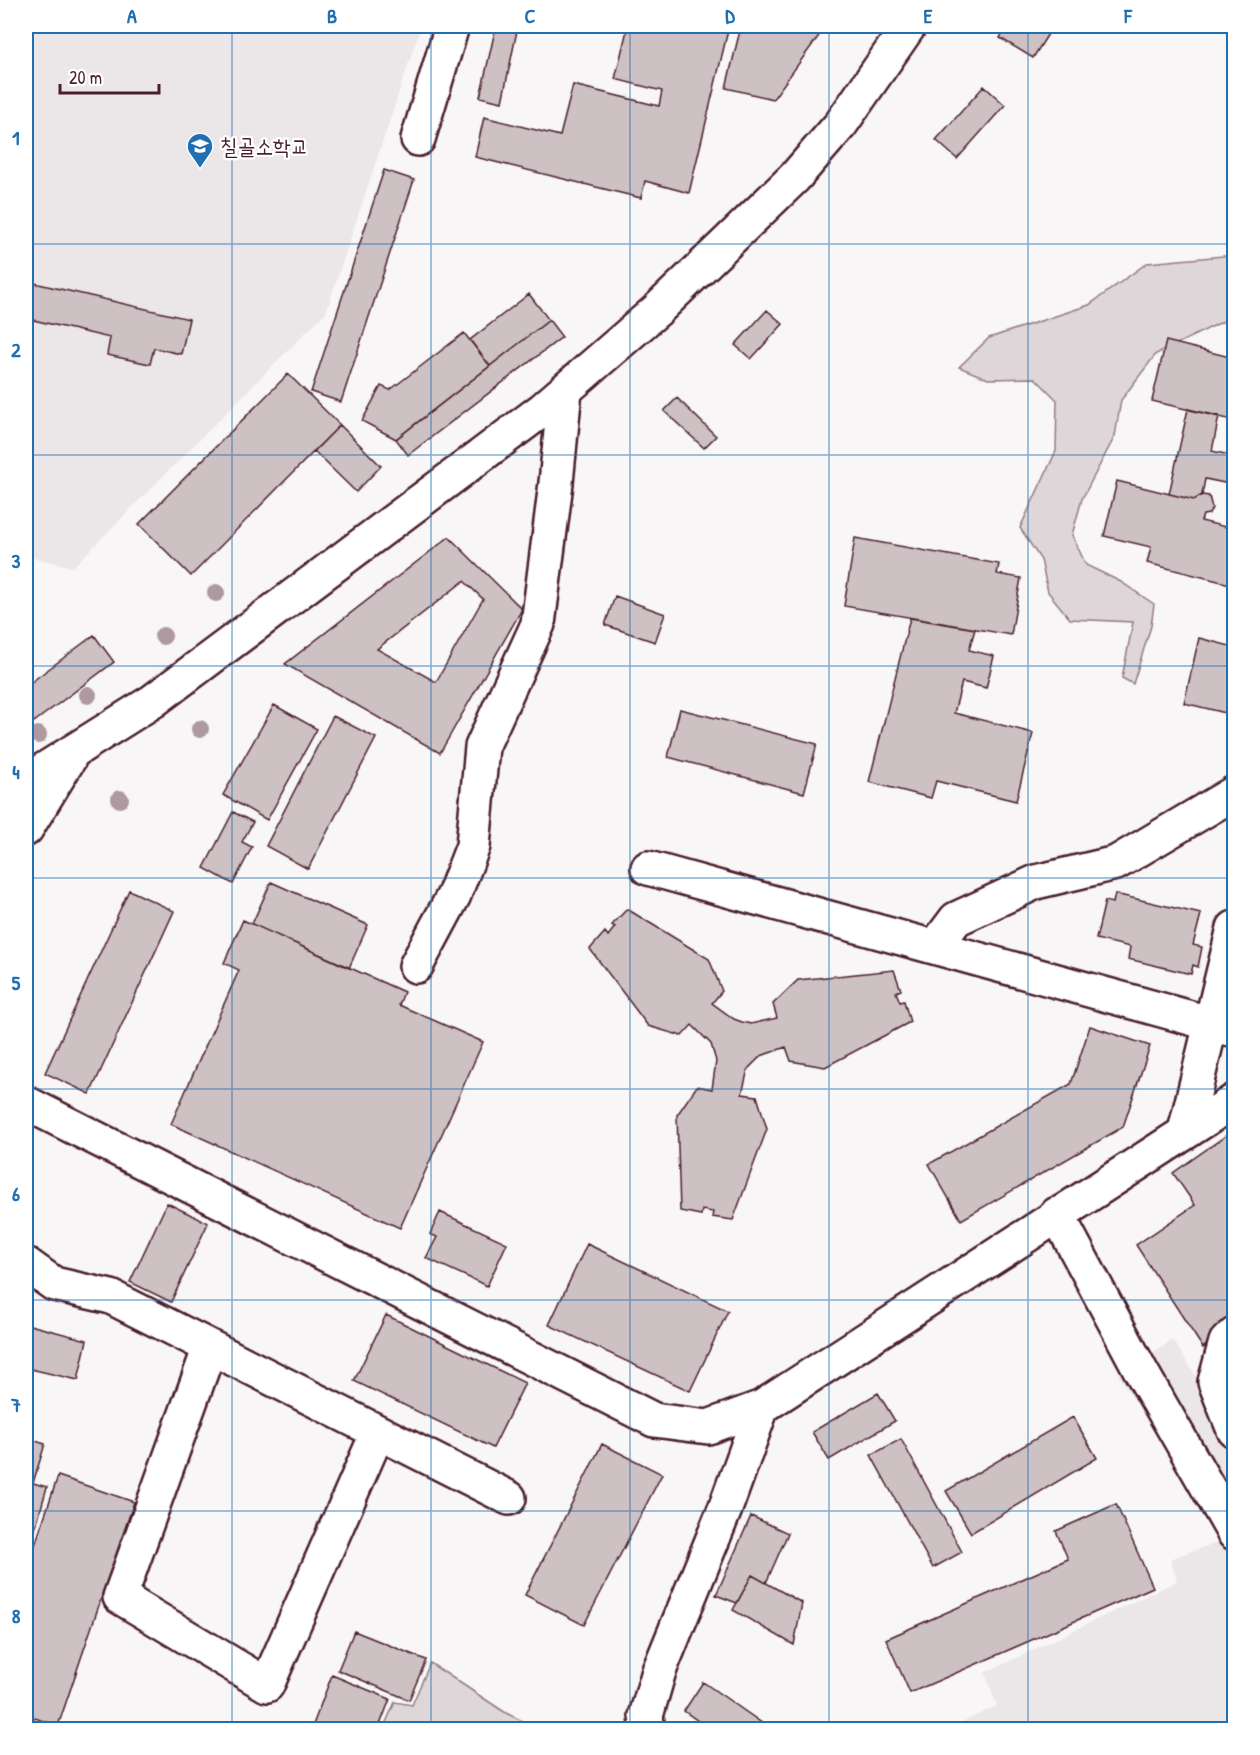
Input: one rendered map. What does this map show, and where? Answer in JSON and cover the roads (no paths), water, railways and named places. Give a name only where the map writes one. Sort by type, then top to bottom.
[{"type":"street","points":[[418,139],[452,26]]},
{"type":"street","points":[[26,781],[153,701],[542,410],[656,311],[795,177],[841,124],[909,26]]},
{"type":"street","points":[[416,966],[454,895],[473,846],[482,747],[538,624],[565,390]]},
{"type":"street","points":[[26,829],[73,751]]},
{"type":"street","points":[[935,947],[956,919],[1036,882],[1116,863],[1234,793]]},
{"type":"street","points":[[648,868],[1223,1026]]},
{"type":"street","points":[[1185,1131],[1223,1026],[1234,928]]},
{"type":"street","points":[[26,1106],[654,1420],[708,1427],[762,1407],[1234,1101]]},
{"type":"street","points":[[1057,1215],[1142,1373],[1234,1533]]},
{"type":"street","points":[[26,1264],[54,1284],[111,1297],[509,1498]]},
{"type":"street","points":[[1234,1335],[1226,1342],[1215,1382],[1234,1430]]},
{"type":"street","points":[[210,1347],[120,1597],[267,1685],[378,1432]]},
{"type":"street","points":[[648,1730],[646,1716],[659,1671],[726,1509],[762,1407]]},
{"type":"place","name":"칠골소학교","points":[[200,169]]}]
